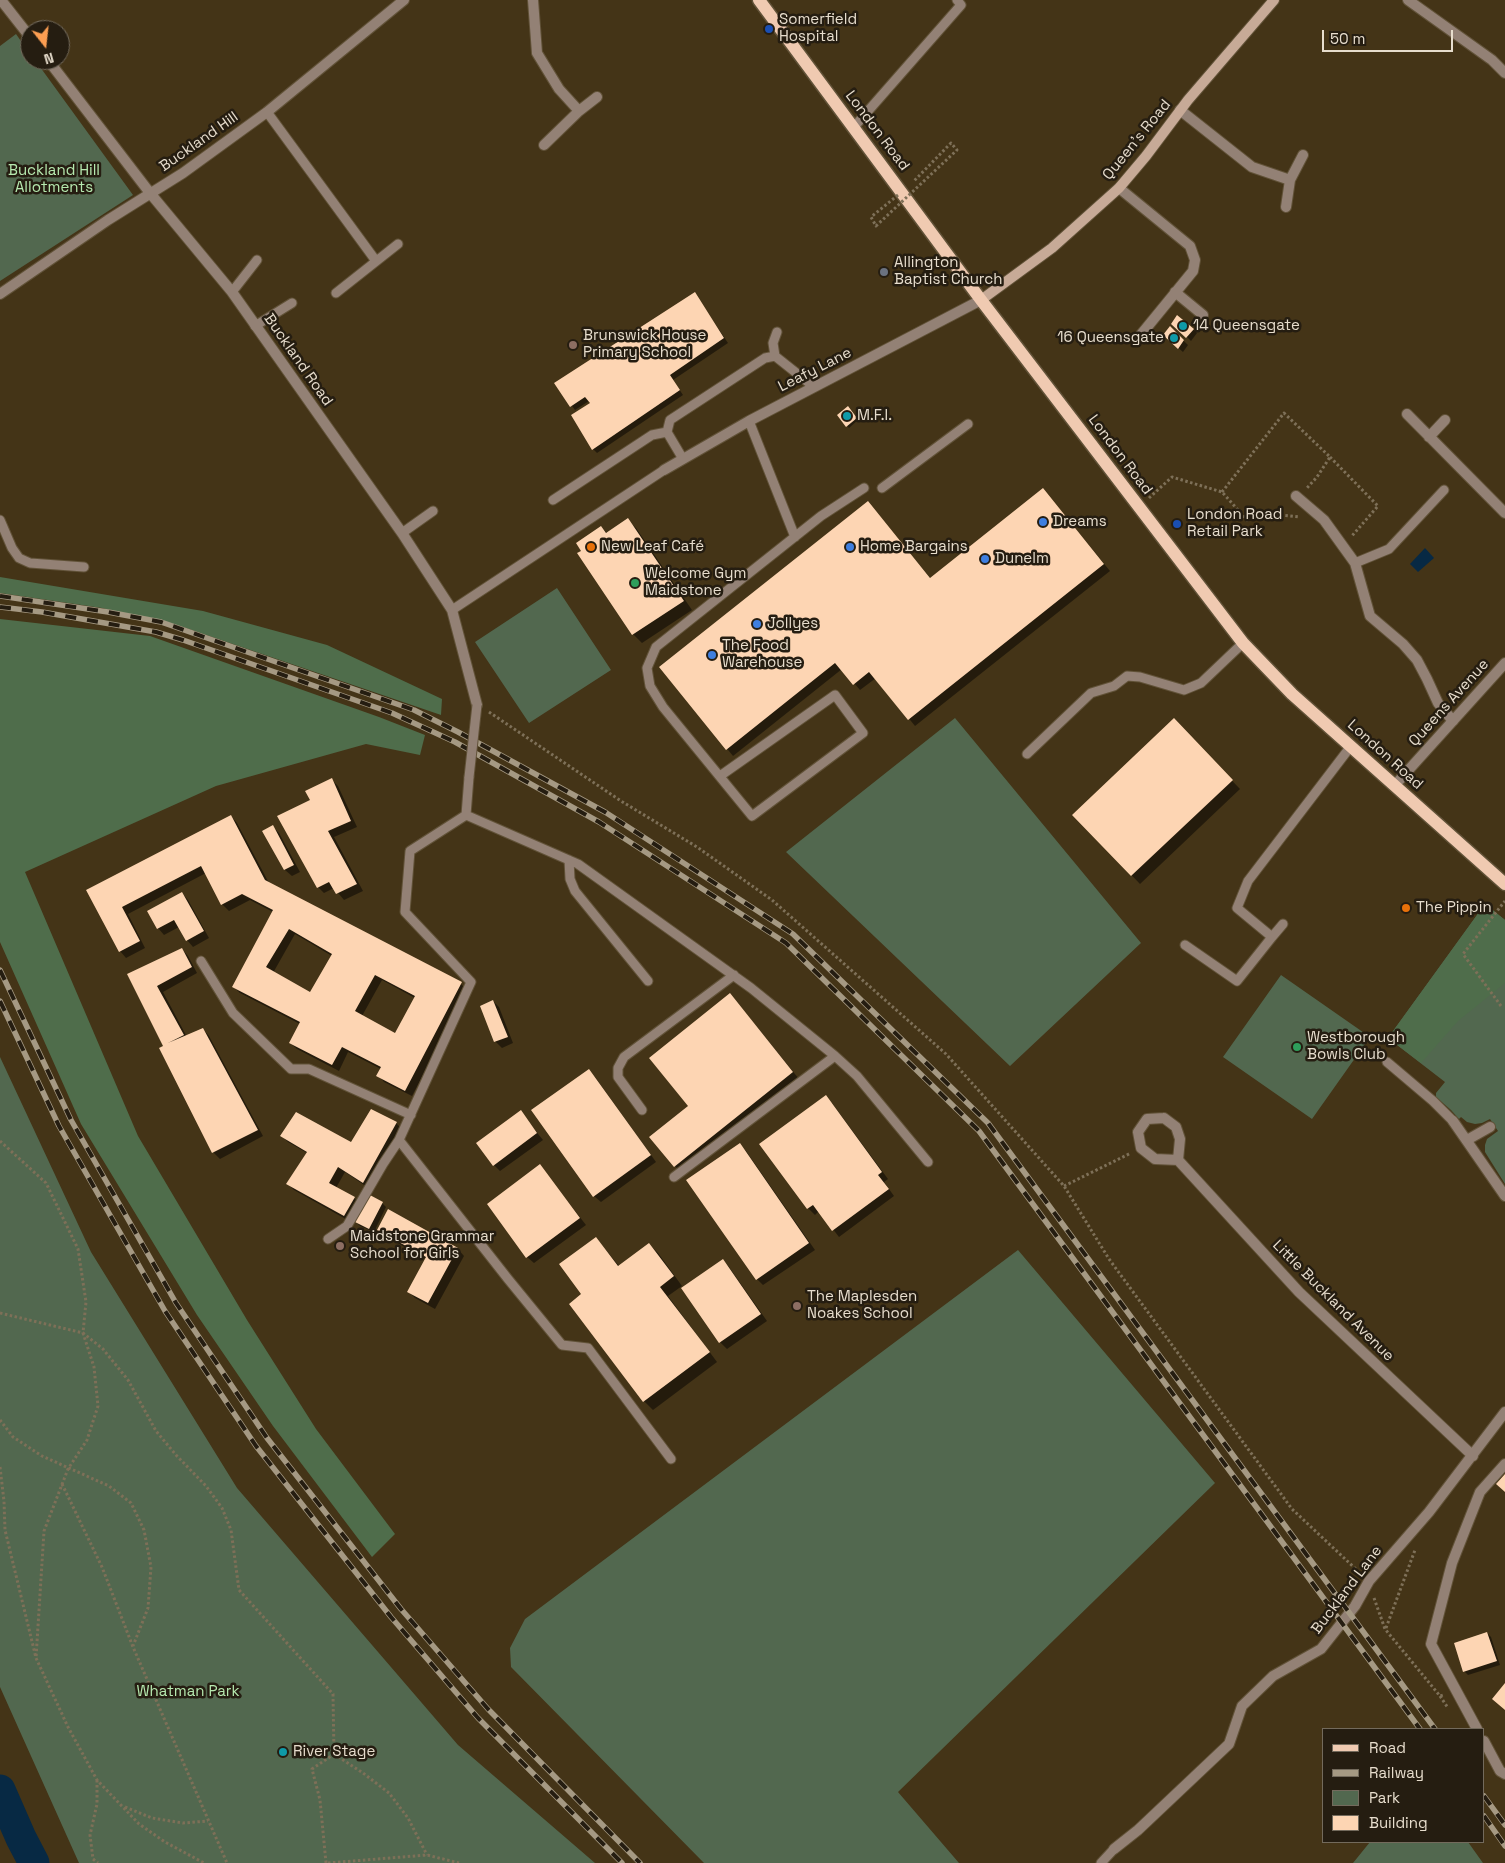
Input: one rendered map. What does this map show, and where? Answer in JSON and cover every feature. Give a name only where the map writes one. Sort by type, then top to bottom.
[{"type":"main road","name":"London Road","points":[[760,0],[982,300],[1243,643],[1292,694],[1505,884]]},
{"type":"street","points":[[1,0],[20,24]]},
{"type":"street","name":"Buckland Hill","points":[[0,294],[150,193],[183,173],[267,112],[404,0]]},
{"type":"street","points":[[534,0],[537,53],[559,89],[579,110]]},
{"type":"street","name":"Queen's Road","points":[[982,300],[1052,248],[1119,188],[1146,156],[1180,110],[1274,0]]},
{"type":"street","points":[[1408,0],[1492,60],[1505,73]]},
{"type":"street","name":"Buckland Road","points":[[56,70],[150,193],[232,292],[402,533],[452,610],[477,705]]},
{"type":"street","points":[[544,145],[579,110],[597,98]]},
{"type":"street","points":[[1180,110],[1252,167],[1290,180]]},
{"type":"street","points":[[1286,207],[1290,180],[1303,155]]},
{"type":"street","points":[[1119,188],[1190,246],[1195,260],[1193,271],[1139,337]]},
{"type":"street","points":[[1175,292],[1203,316]]},
{"type":"street","name":"Leafy Lane","points":[[664,470],[749,421],[982,300]]},
{"type":"street","points":[[1407,414],[1505,513]]},
{"type":"street","points":[[1429,437],[1445,420]]},
{"type":"street","points":[[1296,496],[1324,520],[1355,563],[1370,616],[1403,644],[1417,660],[1438,703],[1453,721]]},
{"type":"street","name":"Queens Avenue","points":[[1394,785],[1505,663]]},
{"type":"street","points":[[1164,1118],[1176,1127],[1180,1139],[1178,1160],[1155,1159],[1141,1148],[1138,1132],[1147,1120],[1164,1118]]},
{"type":"street","points":[[1453,1121],[1505,1196]]},
{"type":"street","points":[[1467,1140],[1490,1126]]},
{"type":"street","name":"Little Buckland Avenue","points":[[1178,1160],[1299,1292],[1473,1456]]},
{"type":"street","name":"Buckland Lane","points":[[1114,1849],[1138,1830],[1228,1744],[1242,1706],[1273,1676],[1321,1649],[1355,1606],[1369,1582],[1429,1512],[1505,1412]]},
{"type":"street","points":[[1476,1728],[1431,1644],[1452,1563],[1480,1492],[1505,1464]]},
{"type":"street","points":[[1485,1744],[1500,1771],[1505,1774]]},
{"type":"lane","points":[[854,127],[961,5],[957,0]]},
{"type":"lane","points":[[267,112],[376,261]]},
{"type":"lane","points":[[336,293],[398,244]]},
{"type":"lane","points":[[232,292],[257,260]]},
{"type":"lane","points":[[256,326],[292,303]]},
{"type":"lane","points":[[776,332],[774,343],[775,356],[814,387]]},
{"type":"lane","points":[[683,459],[667,432],[670,420],[765,358],[775,356]]},
{"type":"lane","points":[[749,421],[795,537]]},
{"type":"lane","points":[[882,488],[968,424]]},
{"type":"lane","points":[[553,500],[652,435],[667,432]]},
{"type":"lane","points":[[452,610],[664,470]]},
{"type":"lane","points":[[720,776],[835,695],[863,733],[752,816],[663,707],[650,686],[647,668],[656,647],[820,516],[864,488]]},
{"type":"lane","points":[[1355,563],[1389,549],[1444,490]]},
{"type":"lane","points":[[402,533],[433,511]]},
{"type":"lane","points":[[0,520],[3,538],[19,558],[30,563],[84,568]]},
{"type":"lane","points":[[1027,754],[1092,693],[1114,686],[1127,676],[1140,677],[1184,690],[1201,682],[1243,643]]},
{"type":"lane","points":[[466,815],[477,705]]},
{"type":"lane","points":[[1272,937],[1237,908],[1248,881],[1351,746]]},
{"type":"lane","points":[[466,815],[578,864],[628,898],[734,976],[835,1056],[857,1076],[928,1162]]},
{"type":"lane","points":[[328,1239],[347,1226],[382,1164],[399,1140],[471,982],[406,912],[410,851],[466,815]]},
{"type":"lane","points":[[569,860],[570,879],[575,892],[648,981]]},
{"type":"lane","points":[[1185,945],[1237,981],[1283,924]]},
{"type":"lane","points":[[201,961],[233,1013],[291,1069],[309,1069],[410,1115]]},
{"type":"lane","points":[[642,1110],[618,1077],[618,1068],[624,1057],[734,976]]},
{"type":"lane","points":[[674,1177],[835,1056]]},
{"type":"lane","points":[[1387,1062],[1433,1101],[1453,1121]]},
{"type":"lane","points":[[399,1140],[562,1345],[588,1348],[671,1459]]},
{"type":"lane","points":[[1101,1863],[1114,1849]]},
{"type":"path","points":[[898,196],[871,217],[876,226],[957,150],[951,143],[913,182]]},
{"type":"path","points":[[1222,492],[1284,413],[1378,506],[1343,546]]},
{"type":"path","points":[[1307,488],[1330,457]]},
{"type":"path","points":[[1139,508],[1172,477],[1222,492],[1247,520],[1273,514],[1324,520]]},
{"type":"path","points":[[477,705],[622,801],[697,847],[772,900],[946,1054],[1064,1186],[1109,1259],[1292,1508],[1369,1582],[1385,1629],[1440,1696],[1456,1690]]},
{"type":"path","points":[[1501,1006],[1462,954],[1505,902]]},
{"type":"path","points":[[0,1141],[46,1183],[78,1249],[86,1302],[83,1333],[94,1367],[98,1406],[87,1440],[68,1469],[44,1531],[36,1658]]},
{"type":"path","points":[[1064,1186],[1141,1148]]},
{"type":"path","points":[[0,1314],[83,1333],[103,1349],[128,1380],[156,1431],[176,1456],[206,1486],[222,1508],[231,1530],[239,1590],[332,1694],[334,1754]]},
{"type":"path","points":[[0,1420],[14,1438],[42,1456],[109,1486],[131,1503],[144,1530],[152,1567],[148,1608],[133,1647]]},
{"type":"path","points":[[0,1467],[5,1530],[36,1658],[68,1727],[97,1780],[139,1824],[165,1842],[204,1863]]},
{"type":"path","points":[[62,1484],[102,1567],[133,1647],[227,1863]]},
{"type":"path","points":[[1385,1629],[1416,1548]]},
{"type":"path","points":[[334,1754],[389,1793],[408,1818],[427,1855]]},
{"type":"path","points":[[334,1754],[312,1769],[320,1800],[327,1863],[427,1855],[459,1863]]},
{"type":"path","points":[[97,1780],[97,1804],[90,1835],[92,1859],[98,1863]]},
{"type":"path","points":[[122,1805],[152,1818],[183,1823],[208,1821]]},
{"type":"green space","name":"Buckland Hill Allotments","points":[[16,34],[20,40],[20,70],[42,70],[133,195],[0,281],[0,46]]},
{"type":"green space","points":[[0,577],[203,611],[327,645],[442,699],[441,715],[180,626],[102,608],[0,593]]},
{"type":"green space","points":[[557,588],[611,670],[529,723],[475,642]]},
{"type":"green space","points":[[0,619],[150,636],[425,735],[420,755],[366,744],[216,786],[25,872],[138,1136],[247,1320],[316,1429],[395,1534],[372,1557],[273,1426],[197,1315],[81,1124],[0,942]]},
{"type":"green space","points":[[955,718],[1141,943],[1010,1066],[786,852]]},
{"type":"green space","points":[[1485,904],[1505,920],[1505,1184],[1485,1152],[1487,1139],[1498,1131],[1490,1119],[1475,1124],[1467,1122],[1461,1117],[1459,1119],[1436,1097],[1436,1093],[1445,1082],[1388,1038]]},
{"type":"green space","points":[[1485,904],[1505,920],[1505,983],[1458,1021],[1421,1063],[1388,1038]]},
{"type":"green space","name":"Westborough Bowls Club","points":[[1281,975],[1370,1037],[1312,1119],[1223,1057]]},
{"type":"green space","name":"Whatman Park","points":[[0,1057],[91,1252],[237,1488],[458,1745],[595,1863],[79,1863],[0,1687]]},
{"type":"green space","points":[[1018,1250],[1215,1483],[898,1792],[959,1863],[704,1863],[511,1667],[510,1648],[525,1619]]},
{"type":"green space","points":[[1369,1843],[1469,1843],[1483,1863],[1353,1863]]},
{"type":"water","points":[[1425,548],[1434,558],[1418,572],[1410,564]]},
{"type":"building","name":"Brunswick House Primary School","points":[[695,292],[724,338],[670,375],[680,390],[592,450],[571,415],[590,403],[585,397],[570,407],[554,383]]},
{"type":"building","name":"14 Queensgate","points":[[1177,315],[1194,329],[1186,338],[1171,324]]},
{"type":"building","name":"16 Queensgate","points":[[1170,326],[1184,340],[1178,349],[1163,335]]},
{"type":"building","name":"M.F.I.","points":[[848,406],[857,418],[846,427],[837,415]]},
{"type":"building","points":[[1043,488],[1104,564],[908,720],[869,672],[853,685],[835,663],[726,750],[659,667],[868,501],[930,578]]},
{"type":"building","name":"Welcome Gym Maidstone","points":[[628,518],[684,601],[632,635],[577,553],[581,551],[576,543],[601,526],[606,533]]},
{"type":"building","points":[[1174,718],[1233,780],[1131,876],[1072,815]]},
{"type":"building","points":[[332,778],[351,821],[328,831],[357,884],[336,894],[329,882],[317,888],[277,816],[310,800],[305,791]]},
{"type":"building","points":[[231,815],[265,880],[462,982],[405,1091],[376,1076],[381,1067],[342,1047],[332,1065],[289,1043],[300,1022],[232,987],[273,910],[242,894],[221,905],[201,866],[122,907],[140,941],[119,952],[86,890]],"holes":[[[289,929],[332,954],[310,992],[266,967]],[[375,975],[415,996],[395,1033],[355,1011]]]},
{"type":"building","points":[[273,825],[294,865],[284,870],[262,831]]},
{"type":"building","points":[[182,892],[204,931],[186,941],[174,920],[157,929],[147,911]]},
{"type":"building","points":[[182,948],[192,967],[157,986],[184,1035],[168,1043],[203,1028],[258,1130],[212,1153],[159,1048],[163,1046],[127,974]]},
{"type":"building","points":[[730,993],[793,1072],[674,1167],[649,1137],[688,1106],[649,1058]]},
{"type":"building","points":[[493,1000],[508,1037],[494,1042],[480,1006]]},
{"type":"building","points":[[589,1069],[651,1155],[593,1197],[531,1110]]},
{"type":"building","points":[[826,1095],[882,1172],[878,1175],[889,1189],[832,1231],[813,1205],[807,1209],[759,1144]]},
{"type":"building","points":[[371,1109],[397,1122],[363,1183],[338,1167],[329,1183],[355,1197],[344,1216],[286,1184],[307,1152],[280,1136],[296,1112],[351,1142]]},
{"type":"building","points":[[521,1110],[537,1133],[493,1166],[476,1143]]},
{"type":"building","points":[[740,1143],[809,1243],[756,1280],[686,1180]]},
{"type":"building","points":[[540,1164],[580,1218],[526,1258],[487,1204]]},
{"type":"building","points":[[368,1194],[383,1202],[369,1229],[355,1222]]},
{"type":"building","points":[[388,1209],[458,1248],[428,1303],[407,1292],[426,1257],[377,1230]]},
{"type":"building","points":[[596,1237],[618,1266],[649,1243],[674,1276],[660,1287],[710,1352],[643,1402],[569,1304],[581,1294],[559,1264]]},
{"type":"building","points":[[723,1259],[761,1314],[719,1343],[681,1288]]},
{"type":"building","points":[[1505,1474],[1505,1492],[1496,1484]]},
{"type":"building","points":[[1487,1632],[1497,1661],[1463,1672],[1454,1643]]},
{"type":"building","points":[[1505,1683],[1505,1710],[1492,1699]]},
{"type":"waterway","points":[[0,1790],[34,1863]]},
{"type":"railway","points":[[0,596],[161,622],[414,710],[605,812],[793,934],[988,1123],[1434,1728]]},
{"type":"railway","points":[[0,607],[42,612],[156,632],[392,713],[455,742],[599,822],[786,943],[979,1131],[1419,1728]]},
{"type":"railway","points":[[0,970],[71,1120],[176,1303],[267,1438],[401,1609],[488,1709],[640,1863]]},
{"type":"railway","points":[[0,1001],[59,1126],[165,1311],[256,1446],[391,1617],[478,1718],[622,1863]]},
{"type":"railway","points":[[1485,1797],[1505,1825]]},
{"type":"railway","points":[[1485,1817],[1505,1846]]},
{"type":"place","name":"Somerfield Hospital","points":[[769,29]]},
{"type":"place","name":"Allington Baptist Church","points":[[884,272]]},
{"type":"place","name":"14 Queensgate","points":[[1183,326]]},
{"type":"place","name":"16 Queensgate","points":[[1174,338]]},
{"type":"place","name":"Brunswick House Primary School","points":[[573,345]]},
{"type":"place","name":"M.F.I.","points":[[847,416]]},
{"type":"place","name":"Dreams","points":[[1043,522]]},
{"type":"place","name":"London Road Retail Park","points":[[1177,524]]},
{"type":"place","name":"New Leaf Café","points":[[591,547]]},
{"type":"place","name":"Home Bargains","points":[[850,547]]},
{"type":"place","name":"Dunelm","points":[[985,559]]},
{"type":"place","name":"Welcome Gym Maidstone","points":[[635,583]]},
{"type":"place","name":"Jollyes","points":[[757,624]]},
{"type":"place","name":"The Food Warehouse","points":[[712,655]]},
{"type":"place","name":"The Pippin","points":[[1406,908]]},
{"type":"place","name":"Westborough Bowls Club","points":[[1297,1047]]},
{"type":"place","name":"Maidstone Grammar School for Girls","points":[[340,1246]]},
{"type":"place","name":"The Maplesden Noakes School","points":[[797,1306]]},
{"type":"place","name":"River Stage","points":[[283,1752]]}]
